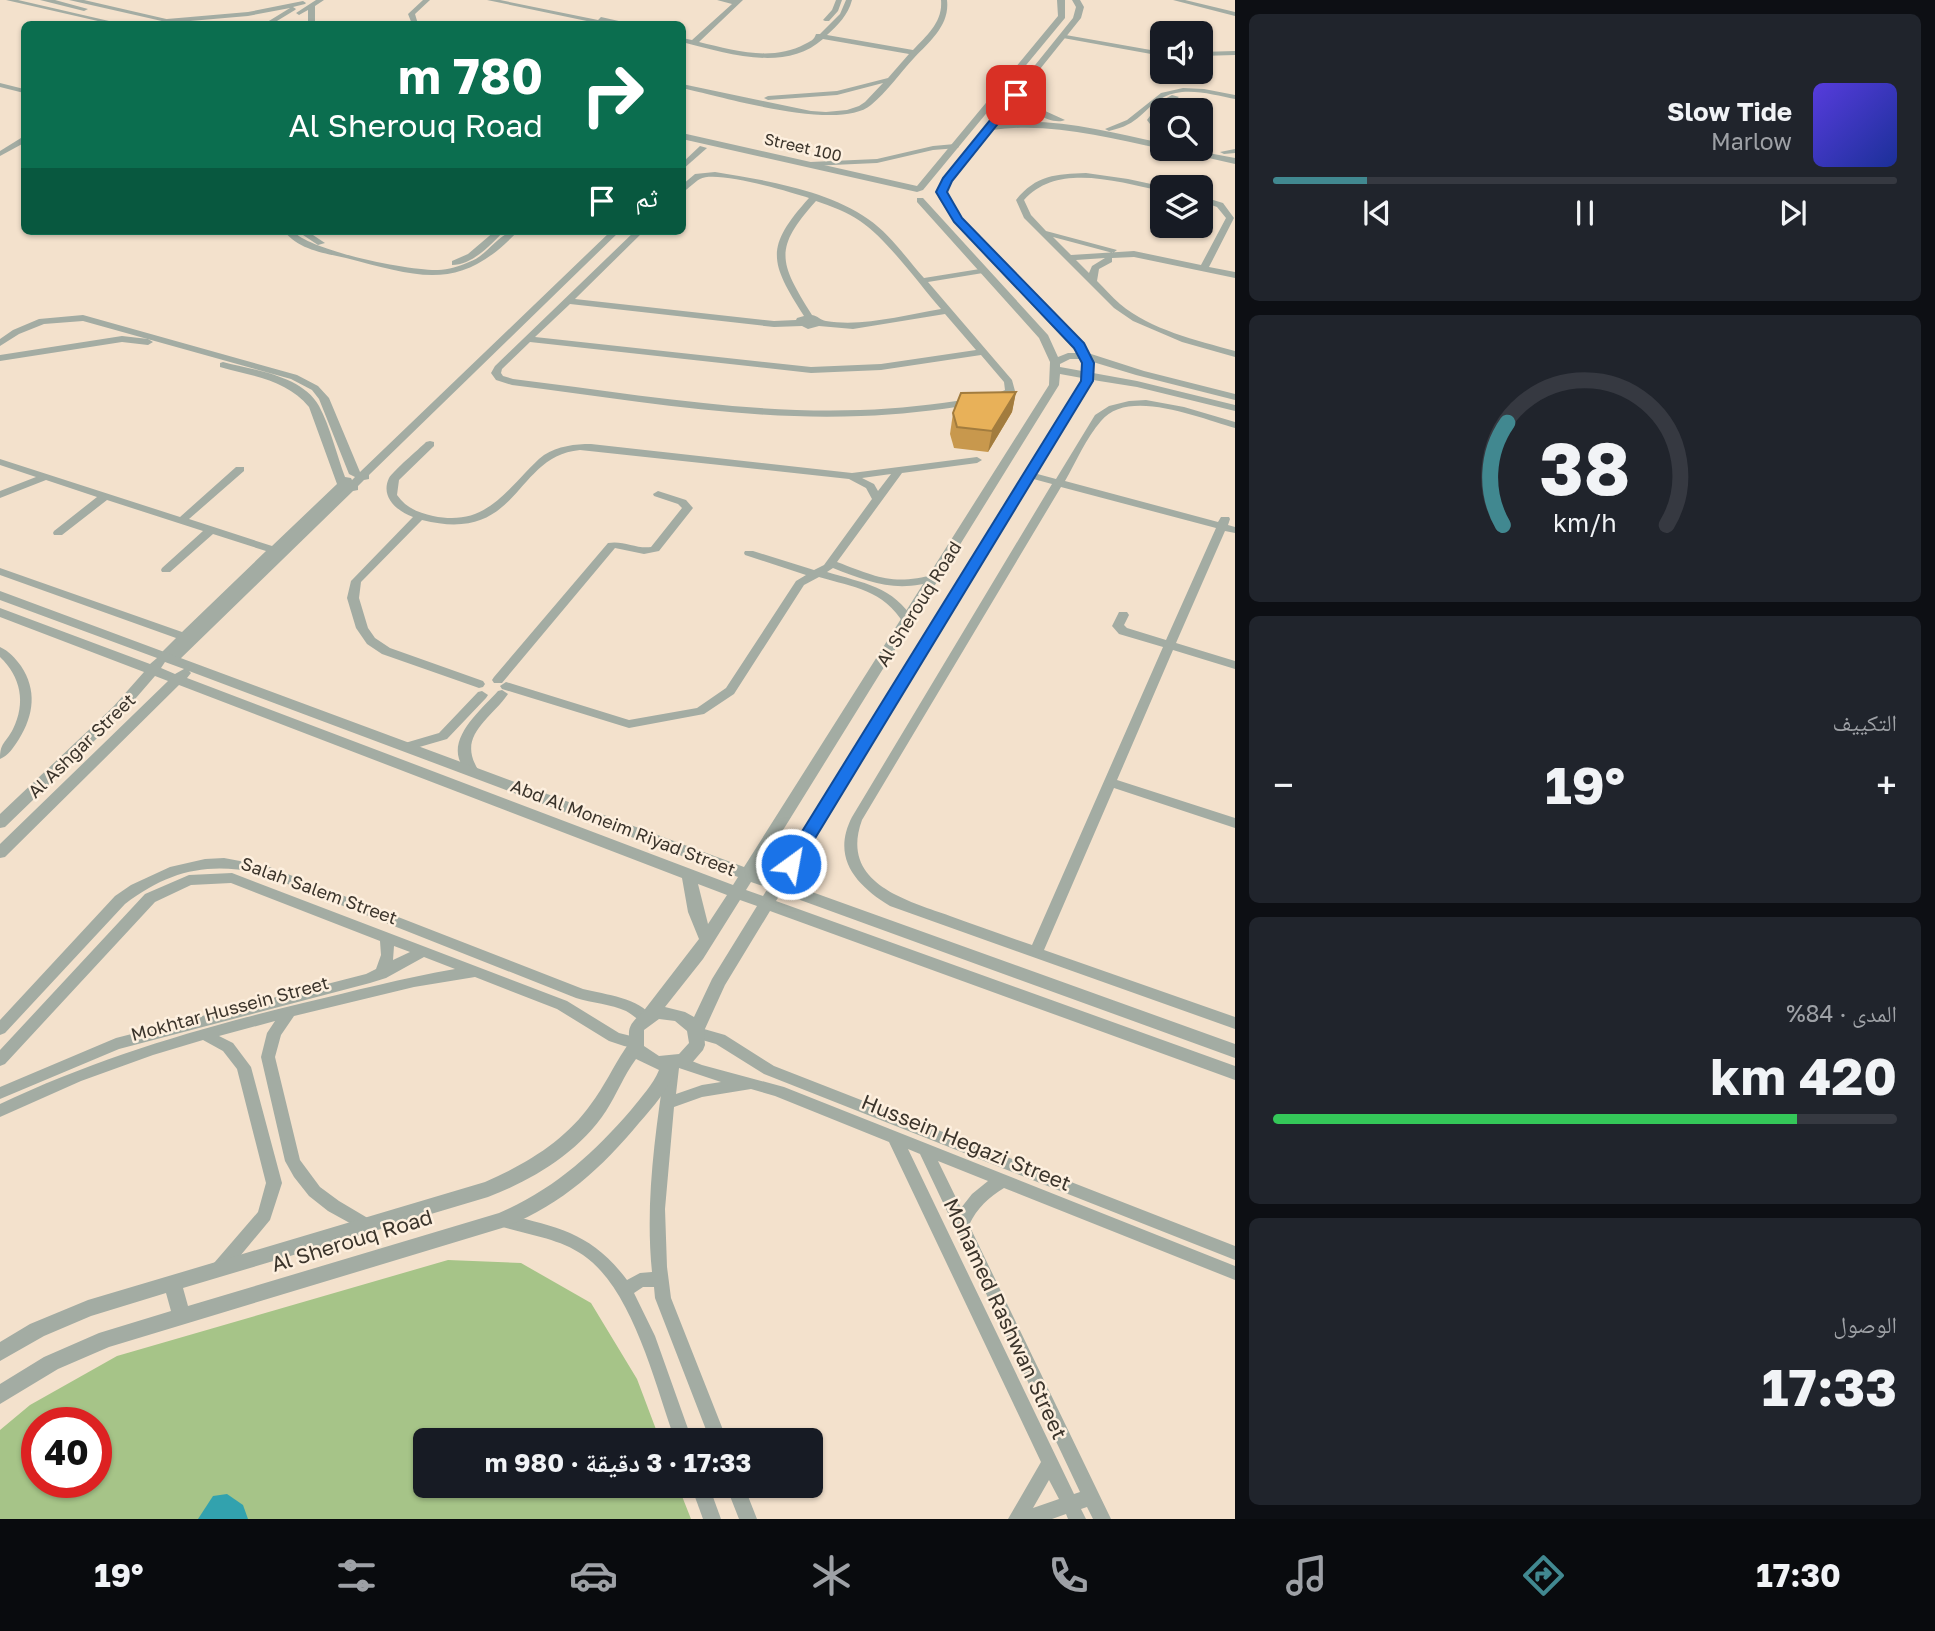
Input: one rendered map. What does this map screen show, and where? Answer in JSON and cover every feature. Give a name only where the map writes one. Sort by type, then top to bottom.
[{"type":"street","points":[[9,0],[104,21]]},
{"type":"street","points":[[44,0],[140,21]]},
{"type":"street","points":[[73,0],[167,21],[248,15],[321,0]]},
{"type":"street","points":[[414,21],[411,14],[427,0]]},
{"type":"street","points":[[490,0],[609,21]]},
{"type":"street","points":[[513,0],[597,21]]},
{"type":"street","points":[[720,0],[739,2]]},
{"type":"street","points":[[695,41],[769,52],[797,47],[814,35],[835,11],[839,0]]},
{"type":"street","points":[[686,39],[748,54],[777,55],[809,48],[845,13],[849,0]]},
{"type":"street","points":[[686,87],[811,113],[839,113],[868,104],[939,26],[944,0]]},
{"type":"street","points":[[918,193],[1062,16],[1062,0]]},
{"type":"street","points":[[918,193],[934,201],[942,194],[947,180],[1065,34],[1079,12],[1076,0]]},
{"type":"street","points":[[1176,0],[1235,12]]},
{"type":"street","points":[[1189,0],[1235,12]]},
{"type":"street","points":[[695,41],[739,2]]},
{"type":"street","points":[[274,21],[308,3]]},
{"type":"street","points":[[285,21],[308,3]]},
{"type":"street","points":[[308,3],[311,21]]},
{"type":"street","points":[[570,21],[577,16]]},
{"type":"street","points":[[1065,34],[1150,50]]},
{"type":"street","points":[[814,35],[915,53]]},
{"type":"street","points":[[1213,51],[1235,51]]},
{"type":"street","points":[[736,97],[819,96],[891,79]]},
{"type":"street","points":[[0,82],[21,86]]},
{"type":"street","points":[[0,82],[21,90]]},
{"type":"street","points":[[1139,118],[1154,100],[1171,92],[1199,91],[1235,99]]},
{"type":"street","points":[[1016,95],[1039,112],[1075,126],[1150,143]]},
{"type":"street","points":[[1175,98],[1182,95],[1235,99]]},
{"type":"street","points":[[1109,129],[1139,118],[1150,120]]},
{"type":"street","points":[[989,128],[1027,123],[1109,129],[1150,138]]},
{"type":"street","name":"Street 100","points":[[686,137],[810,164],[918,193]]},
{"type":"street","points":[[0,155],[21,142]]},
{"type":"street","name":"Street 100","points":[[686,146],[700,151],[918,193]]},
{"type":"street","points":[[810,164],[877,161],[933,148],[955,146]]},
{"type":"street","points":[[0,163],[21,150]]},
{"type":"street","points":[[686,151],[700,151]]},
{"type":"street","points":[[686,164],[700,151]]},
{"type":"street","points":[[1213,151],[1235,153]]},
{"type":"street","points":[[1213,154],[1235,161]]},
{"type":"street","points":[[686,186],[698,176],[715,174],[814,198],[844,208],[868,222],[1010,385],[1007,394],[990,398]]},
{"type":"street","points":[[1150,187],[1099,177],[1045,181],[1024,193],[1020,200],[1027,216],[1117,306],[1158,330],[1235,354]]},
{"type":"street","points":[[918,193],[1044,337],[1056,366]]},
{"type":"street","points":[[942,194],[957,220],[1086,356],[1088,376]]},
{"type":"street","points":[[814,198],[789,225],[781,240],[779,257],[786,282],[808,326],[819,323],[853,326],[948,312]]},
{"type":"street","points":[[1204,269],[1230,218],[1220,205],[1213,203]]},
{"type":"street","points":[[1045,233],[1235,275]]},
{"type":"street","points":[[292,235],[312,247],[425,274],[470,266],[509,235]]},
{"type":"street","points":[[307,235],[319,243],[412,266],[432,267],[467,258],[495,235]]},
{"type":"street","points":[[188,638],[612,235]]},
{"type":"street","points":[[636,235],[498,368],[496,373],[499,378],[512,382],[828,415],[917,410],[977,401]]},
{"type":"street","points":[[1073,261],[1134,254]]},
{"type":"street","points":[[1091,281],[1095,268],[1109,260]]},
{"type":"street","points":[[1073,261],[1150,263],[1235,282]]},
{"type":"street","points":[[918,277],[980,267]]},
{"type":"street","points":[[568,301],[774,324],[804,320]]},
{"type":"street","points":[[0,343],[33,324],[73,318],[102,321],[279,381],[303,393],[314,406],[348,486]]},
{"type":"street","points":[[0,358],[122,339],[161,342],[286,374],[314,388],[327,403],[362,473]]},
{"type":"street","points":[[528,339],[811,370],[881,367],[983,352]]},
{"type":"street","points":[[1056,366],[1068,356],[1086,356],[1235,408]]},
{"type":"street","points":[[1056,366],[1088,376],[1235,397]]},
{"type":"street","name":"Al Sherouq Road","points":[[647,1017],[675,986],[707,940],[1052,393],[1056,366]]},
{"type":"street","name":"Al Sherouq Road","points":[[696,1032],[718,983],[1032,472],[1088,376]]},
{"type":"street","points":[[1235,425],[1152,405],[1116,407],[1098,417],[856,820],[848,841],[849,853],[859,875],[881,895],[1235,1023]]},
{"type":"street","points":[[430,444],[397,474],[391,484],[392,495],[399,505],[420,516],[454,521],[489,514],[500,506],[542,460],[555,453],[582,447],[852,476],[977,460]]},
{"type":"street","points":[[0,462],[273,550]]},
{"type":"street","points":[[1006,465],[1227,522],[1235,530]]},
{"type":"street","points":[[181,521],[240,469]]},
{"type":"street","points":[[385,756],[403,744],[443,736],[485,680],[621,723],[645,723],[700,711],[730,691],[800,583],[831,564],[899,470]]},
{"type":"street","points":[[852,476],[870,486],[877,499]]},
{"type":"street","points":[[0,495],[45,477]]},
{"type":"street","points":[[169,658],[273,550],[348,486]]},
{"type":"street","points":[[420,516],[356,581],[353,598],[362,628],[371,641],[386,651],[494,697],[611,547],[618,544],[645,552],[654,551],[688,510],[685,503],[658,494]]},
{"type":"street","points":[[58,533],[106,496]]},
{"type":"street","points":[[1036,952],[1169,646],[1227,522]]},
{"type":"street","points":[[166,570],[211,530]]},
{"type":"street","points":[[748,553],[891,599],[902,609],[908,621]]},
{"type":"street","points":[[831,564],[894,584],[913,585],[936,577]]},
{"type":"street","points":[[0,571],[188,638]]},
{"type":"street","name":"Abd Al Moneim Riyad Street","points":[[0,595],[748,875],[1235,1051]]},
{"type":"street","name":"Abd Al Moneim Riyad Street","points":[[0,612],[511,804],[689,875],[1235,1073]]},
{"type":"street","points":[[1123,615],[1118,626],[1124,631],[1235,665]]},
{"type":"street","points":[[0,652],[21,672],[28,702],[16,735],[0,755]]},
{"type":"street","name":"Al Ashgar Street","points":[[0,823],[118,710],[154,668],[169,658]]},
{"type":"street","name":"Al Ashgar Street","points":[[0,853],[191,666]]},
{"type":"street","points":[[473,771],[463,755],[463,743],[502,687]]},
{"type":"street","points":[[1110,782],[1235,823]]},
{"type":"street","points":[[511,804],[522,790]]},
{"type":"street","name":"Salah Salem Street","points":[[0,1029],[136,887],[177,868],[221,862],[262,869],[581,994],[631,1007],[647,1017]]},
{"type":"street","points":[[689,875],[696,912],[707,940]]},
{"type":"street","name":"Salah Salem Street","points":[[0,1060],[135,911],[150,898],[189,880],[211,877],[251,883],[478,972],[573,1010],[608,1035],[635,1045]]},
{"type":"street","points":[[381,974],[388,955],[387,937]]},
{"type":"street","name":"Mokhtar Hussein Street","points":[[0,1093],[79,1058],[152,1032],[381,974],[424,951]]},
{"type":"street","name":"Mokhtar Hussein Street","points":[[0,1111],[117,1060],[204,1034],[405,984],[478,972]]},
{"type":"street","points":[[289,1012],[274,1033],[268,1057],[293,1161],[299,1174],[318,1196],[366,1226]]},
{"type":"street","points":[[676,1014],[685,1018],[696,1032],[694,1050],[674,1063],[650,1060],[635,1045],[636,1028],[647,1017],[676,1014]]},
{"type":"street","points":[[1161,1046],[1168,1026]]},
{"type":"street","name":"Hussein Hegazi Street","points":[[696,1032],[720,1039],[769,1070],[1235,1253]]},
{"type":"street","points":[[204,1034],[228,1047],[244,1067],[274,1183],[265,1215],[219,1269]]},
{"type":"street","name":"Al Sherouq Road","points":[[0,1352],[37,1330],[88,1308],[488,1189],[541,1163],[583,1127],[599,1107],[635,1045]]},
{"type":"street","points":[[674,1063],[657,1170],[661,1279],[663,1297],[713,1428]]},
{"type":"street","name":"Al Sherouq Road","points":[[0,1395],[51,1363],[106,1339],[502,1220],[553,1196],[589,1169],[659,1086],[674,1063]]},
{"type":"street","name":"Hussein Hegazi Street","points":[[674,1063],[758,1083],[1235,1273]]},
{"type":"street","points":[[667,1103],[720,1087],[758,1083]]},
{"type":"street","points":[[920,1147],[922,1130]]},
{"type":"street","name":"Mohamed Rashwan Street","points":[[895,1138],[1074,1512]]},
{"type":"street","name":"Mohamed Rashwan Street","points":[[920,1147],[961,1225],[1102,1519]]},
{"type":"street","points":[[961,1225],[966,1212],[976,1199],[1003,1181]]},
{"type":"street","points":[[502,1220],[572,1241],[589,1250],[616,1274],[626,1289],[678,1428]]},
{"type":"street","points":[[626,1289],[640,1280],[661,1279]]},
{"type":"street","points":[[173,1283],[181,1316]]},
{"type":"street","points":[[1017,1519],[1050,1463]]},
{"type":"street","points":[[1026,1519],[1074,1512],[1091,1497]]},
{"type":"street","points":[[704,1498],[712,1519]]},
{"type":"street","points":[[740,1498],[748,1519]]},
{"type":"green space","points":[[448,1260],[521,1263],[591,1303],[637,1379],[655,1428],[413,1428],[413,1498],[683,1498],[691,1519],[0,1519],[0,1430],[21,1412],[21,1498],[112,1498],[112,1407],[28,1407],[117,1356]]},
{"type":"water","points":[[227,1494],[243,1505],[248,1519],[198,1519],[213,1496]]},
{"type":"building","points":[[1016,392],[992,431],[957,427],[953,413],[961,393]]},
{"type":"route","points":[[791,864],[1087,381],[1088,363],[1079,346],[957,220],[941,192],[947,180],[1016,95]]}]
